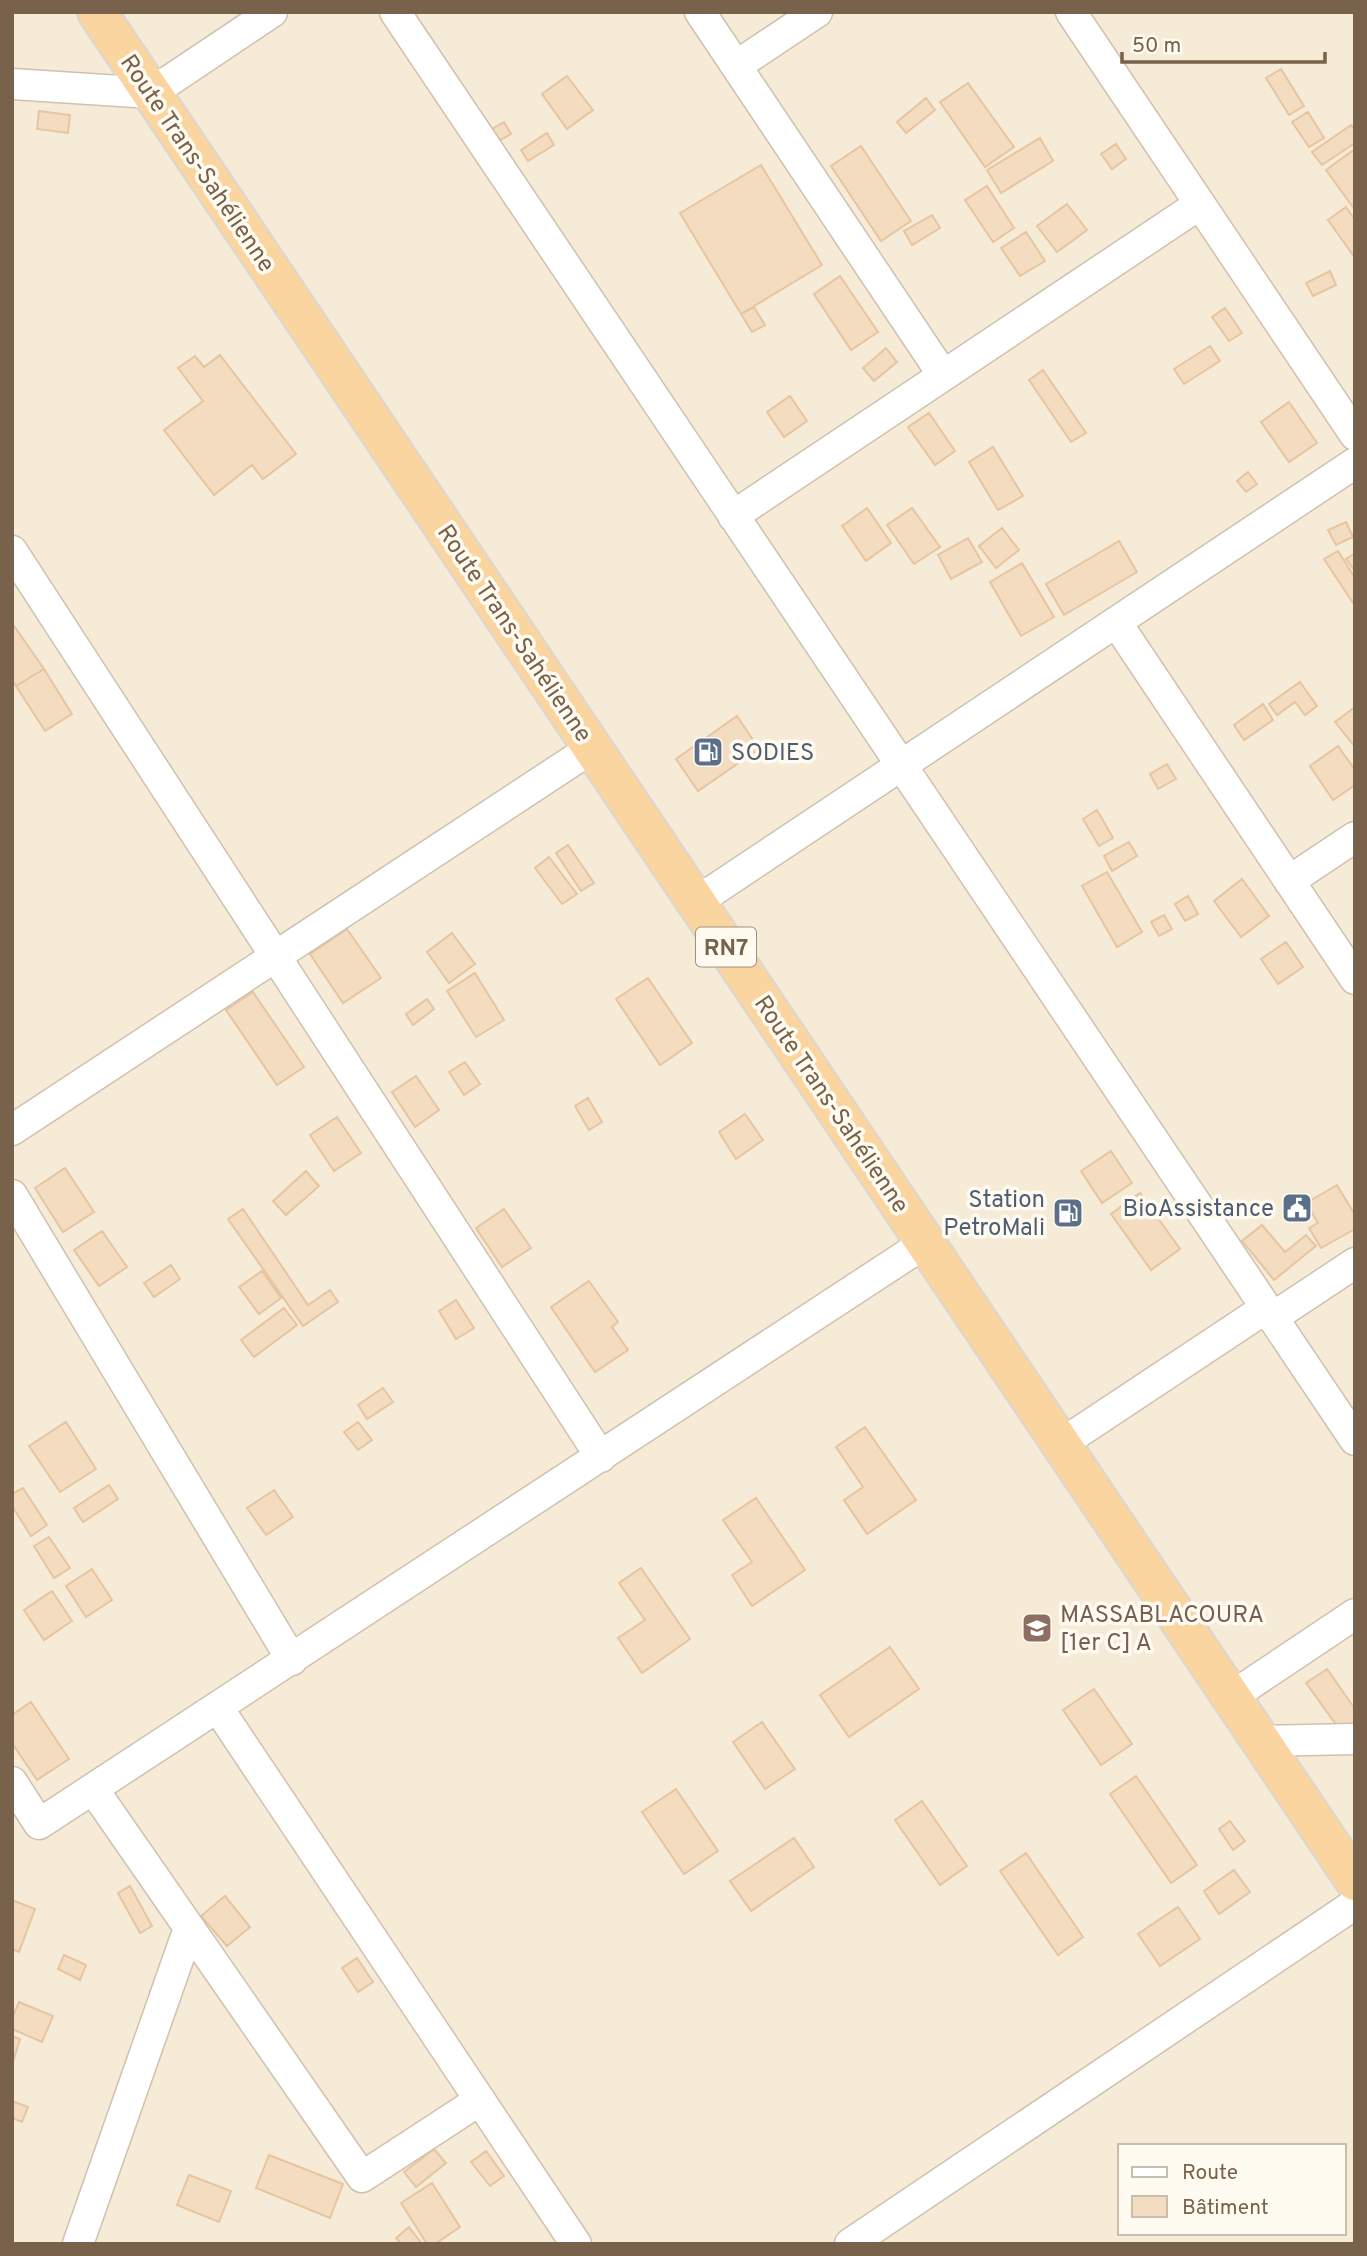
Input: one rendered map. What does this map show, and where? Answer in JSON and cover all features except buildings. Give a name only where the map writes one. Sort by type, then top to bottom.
[{"type":"highway","name":"Route Trans-Sahélienne","points":[[97,12],[1355,1881]]},
{"type":"street","points":[[12,84],[151,93],[272,12]]},
{"type":"street","points":[[394,12],[1355,1440]]},
{"type":"street","points":[[700,12],[943,375]]},
{"type":"street","points":[[736,66],[817,12]]},
{"type":"street","points":[[1072,12],[1355,435]]},
{"type":"street","points":[[733,516],[1200,204]]},
{"type":"street","points":[[696,902],[1355,463]]},
{"type":"street","points":[[12,551],[601,1457]]},
{"type":"street","points":[[1116,622],[1355,979]]},
{"type":"street","points":[[12,1130],[592,748]]},
{"type":"street","points":[[1289,881],[1355,837]]},
{"type":"street","points":[[12,1195],[292,1660]]},
{"type":"street","points":[[12,1782],[39,1824],[925,1243]]},
{"type":"street","points":[[1061,1444],[1269,1313],[1355,1263]]},
{"type":"street","points":[[1231,1697],[1355,1614]]},
{"type":"street","points":[[218,1708],[576,2244]]},
{"type":"street","points":[[1259,1741],[1355,1739]]},
{"type":"street","points":[[93,1789],[362,2177],[480,2100]]},
{"type":"street","points":[[850,2244],[1355,1904]]},
{"type":"street","points":[[78,2244],[189,1928]]},
{"type":"shaded area","points":[[12,12],[1355,12],[1355,2244],[12,2244]]},
{"type":"place","name":"SODIES","points":[[708,752]]},
{"type":"place","name":"BioAssistance","points":[[1297,1208]]},
{"type":"place","name":"Station PetroMali","points":[[1068,1213]]},
{"type":"place","name":"MASSABLACOURA [1er C] A","points":[[1037,1628]]}]
